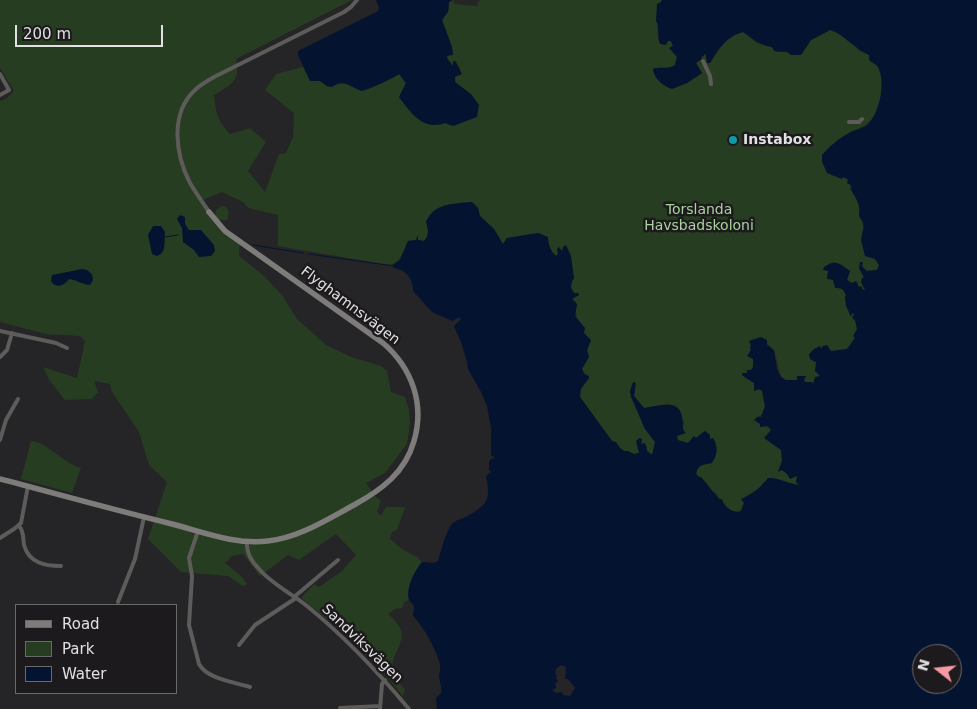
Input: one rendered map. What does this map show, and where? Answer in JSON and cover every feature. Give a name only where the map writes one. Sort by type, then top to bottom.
[{"type":"street","points":[[209,212],[187,176],[177,143],[180,115],[189,96],[214,77],[344,12],[357,0]]},
{"type":"street","points":[[703,61],[711,84]]},
{"type":"street","points":[[0,74],[9,90],[0,95]]},
{"type":"street","points":[[849,122],[859,122],[862,119]]},
{"type":"street","name":"Flyghamnsvägen","points":[[0,479],[198,532],[247,542],[269,541],[302,532],[364,500],[384,486],[403,465],[413,446],[417,426],[417,403],[414,387],[407,370],[387,346],[232,237],[209,212]]},
{"type":"street","points":[[0,331],[56,342],[67,348]]},
{"type":"street","points":[[0,357],[8,350],[12,334]]},
{"type":"street","points":[[0,440],[6,420],[18,399]]},
{"type":"street","points":[[0,538],[19,526],[22,520],[28,486]]},
{"type":"street","points":[[118,602],[135,558],[144,517]]},
{"type":"street","points":[[19,526],[31,558],[42,565],[61,566]]},
{"type":"street","points":[[198,532],[189,558],[192,576],[189,625],[199,664],[205,671],[217,677],[250,687]]},
{"type":"street","name":"Sandviksvägen","points":[[247,542],[246,548],[258,568],[337,632],[385,680],[409,709]]},
{"type":"street","points":[[239,645],[254,626],[295,597],[338,560]]},
{"type":"street","points":[[340,708],[380,707],[382,684],[385,680]]},
{"type":"green space","name":"Torslanda Havsbadskoloni","points":[[0,0],[352,0],[236,59],[236,77],[230,85],[214,95],[218,116],[222,125],[230,134],[250,128],[266,142],[248,171],[265,192],[279,154],[286,153],[293,137],[294,113],[265,90],[276,74],[303,67],[311,81],[320,81],[332,87],[343,83],[362,91],[399,74],[406,83],[399,97],[419,119],[431,125],[445,123],[453,126],[460,123],[455,77],[461,71],[456,61],[453,66],[447,58],[452,47],[442,20],[449,9],[449,2],[456,0],[453,2],[454,4],[477,6],[481,0],[662,0],[657,5],[658,40],[671,41],[673,46],[670,48],[677,57],[675,65],[667,68],[653,69],[656,77],[672,88],[687,83],[702,73],[696,63],[705,53],[707,63],[710,63],[724,43],[737,34],[743,32],[757,43],[772,47],[777,52],[801,55],[811,40],[830,30],[837,31],[860,51],[868,53],[878,67],[882,78],[881,96],[874,117],[866,125],[849,133],[831,175],[848,180],[860,208],[859,216],[863,224],[862,244],[865,256],[875,259],[879,265],[877,270],[867,271],[860,263],[864,279],[861,282],[866,291],[859,287],[857,282],[852,283],[847,280],[850,271],[834,262],[825,270],[828,270],[833,280],[844,290],[847,306],[854,314],[857,333],[847,349],[831,352],[829,349],[817,348],[809,354],[812,361],[816,362],[816,369],[820,376],[815,380],[814,384],[805,383],[806,376],[797,377],[798,379],[791,381],[786,381],[782,378],[773,350],[760,337],[749,341],[751,345],[749,356],[753,359],[753,367],[748,373],[742,373],[745,378],[754,383],[754,391],[759,389],[762,391],[765,407],[762,415],[757,417],[757,421],[771,430],[770,442],[781,450],[782,461],[778,472],[782,470],[793,477],[797,476],[796,482],[799,485],[768,479],[758,489],[741,499],[744,503],[741,512],[732,511],[722,503],[715,492],[712,492],[706,482],[696,474],[699,466],[712,463],[716,452],[715,442],[710,439],[705,431],[688,443],[678,441],[676,436],[685,433],[684,422],[669,404],[644,408],[634,396],[635,385],[632,385],[630,391],[645,429],[655,442],[653,455],[647,451],[647,446],[641,444],[642,439],[637,442],[639,453],[634,454],[624,451],[612,441],[579,394],[586,375],[582,369],[589,357],[587,350],[591,340],[581,328],[577,319],[577,304],[572,298],[579,295],[574,293],[570,285],[574,278],[562,252],[557,249],[558,254],[556,256],[552,253],[548,237],[538,233],[507,238],[503,244],[494,229],[480,216],[478,208],[472,202],[452,204],[441,208],[426,222],[428,234],[424,241],[418,240],[418,236],[416,240],[408,241],[399,259],[389,265],[278,246],[278,215],[248,208],[243,202],[222,192],[203,200],[215,216],[216,210],[221,206],[226,207],[229,213],[227,220],[219,220],[224,228],[240,239],[239,256],[264,276],[282,295],[297,319],[326,345],[351,357],[381,366],[387,371],[391,392],[405,397],[409,410],[410,424],[407,444],[385,473],[366,483],[381,501],[377,512],[381,516],[386,507],[405,507],[397,530],[392,532],[390,539],[422,562],[411,580],[409,600],[404,602],[402,608],[395,609],[388,614],[398,624],[401,634],[401,641],[393,662],[393,670],[405,689],[403,696],[355,644],[301,598],[314,584],[319,587],[342,571],[356,555],[336,534],[299,560],[288,555],[260,576],[243,554],[232,556],[225,563],[240,575],[247,584],[243,586],[228,576],[181,572],[148,539],[167,482],[149,465],[139,432],[112,392],[110,384],[94,381],[98,392],[92,399],[65,400],[50,381],[43,367],[77,378],[85,341],[80,336],[46,334],[0,322],[0,101],[6,99],[14,91],[0,68]]},
{"type":"green space","points":[[31,441],[43,445],[68,462],[81,468],[72,493],[21,479]]},
{"type":"water","points":[[376,0],[452,0],[449,2],[448,12],[442,20],[452,47],[453,55],[447,56],[447,58],[453,66],[453,61],[455,61],[462,74],[455,77],[455,82],[471,94],[479,105],[477,117],[453,126],[445,123],[430,125],[424,123],[408,109],[399,97],[406,83],[399,74],[362,91],[343,83],[332,87],[320,81],[310,81],[298,51],[378,11],[379,8]]},
{"type":"water","points":[[662,0],[977,0],[977,709],[437,709],[436,698],[441,693],[440,665],[430,639],[413,616],[414,606],[409,600],[408,595],[410,585],[422,562],[433,563],[438,561],[452,524],[466,517],[486,501],[488,491],[486,476],[491,472],[489,470],[489,462],[495,458],[491,455],[491,428],[487,406],[468,369],[461,342],[454,326],[460,320],[460,317],[452,321],[432,312],[413,291],[412,282],[408,275],[394,268],[393,265],[400,260],[408,241],[416,240],[418,235],[418,240],[424,241],[426,239],[428,232],[426,222],[430,215],[446,205],[472,202],[478,208],[480,216],[494,229],[503,244],[507,238],[538,233],[548,237],[550,248],[556,256],[558,254],[557,249],[559,247],[562,251],[566,245],[571,256],[574,278],[571,288],[574,293],[579,295],[572,299],[577,304],[575,316],[585,328],[584,333],[591,340],[587,350],[589,357],[582,369],[589,378],[581,389],[580,397],[612,441],[616,442],[624,451],[634,454],[639,453],[636,441],[639,438],[642,439],[641,444],[645,443],[647,451],[652,455],[655,442],[645,429],[631,397],[630,391],[633,382],[636,383],[634,396],[644,408],[668,405],[678,408],[683,420],[683,430],[686,433],[677,436],[678,440],[688,443],[694,436],[696,438],[705,431],[710,435],[710,439],[713,438],[717,450],[714,460],[712,463],[700,467],[696,474],[701,477],[719,499],[722,499],[727,507],[735,512],[741,511],[744,503],[741,499],[757,489],[768,478],[799,485],[796,482],[797,476],[790,479],[782,470],[778,472],[782,461],[781,450],[764,438],[771,430],[768,426],[760,427],[760,424],[754,420],[757,417],[761,417],[765,406],[762,391],[759,389],[754,391],[754,383],[742,375],[742,373],[747,373],[747,370],[751,370],[753,367],[753,359],[747,356],[751,350],[749,341],[761,337],[767,340],[767,345],[774,350],[777,369],[781,377],[786,380],[797,380],[797,376],[806,376],[805,382],[812,382],[813,384],[815,377],[820,376],[815,371],[816,362],[810,359],[809,354],[820,346],[821,349],[827,345],[831,351],[847,349],[855,338],[853,336],[857,329],[855,320],[852,318],[854,314],[852,313],[851,317],[846,306],[845,293],[842,289],[835,288],[833,280],[827,279],[828,271],[823,270],[824,267],[831,263],[840,264],[850,271],[847,280],[852,283],[856,281],[859,287],[862,286],[862,289],[865,290],[861,282],[862,278],[864,278],[859,268],[860,262],[863,262],[862,267],[867,271],[877,270],[879,265],[875,259],[865,256],[861,240],[864,227],[863,222],[859,216],[859,205],[850,188],[852,188],[851,185],[847,183],[848,179],[843,177],[842,179],[827,173],[822,162],[822,155],[838,140],[851,132],[863,128],[872,120],[880,98],[881,81],[878,67],[869,60],[869,55],[841,35],[830,30],[811,40],[801,55],[774,51],[772,47],[760,43],[743,32],[724,43],[710,63],[707,63],[706,55],[704,54],[701,57],[702,59],[696,63],[702,73],[687,83],[672,89],[659,82],[653,69],[667,68],[675,65],[677,57],[669,48],[673,46],[671,41],[668,41],[666,45],[660,44],[656,21],[657,4]],"holes":[[[561,665],[566,667],[565,679],[568,679],[575,688],[570,696],[563,695],[562,692],[556,693],[552,690],[556,688],[555,684],[558,681],[556,678],[557,674],[555,675],[556,669]]]},
{"type":"water","points":[[180,215],[185,217],[185,224],[189,230],[201,230],[214,245],[215,251],[211,256],[199,257],[194,250],[183,242],[182,228],[177,219]]},
{"type":"water","points":[[153,226],[161,226],[165,232],[164,249],[157,256],[152,254],[148,235]]},
{"type":"water","points":[[82,269],[92,274],[93,280],[90,285],[69,279],[58,286],[51,281],[52,275]]},
{"type":"waterway","points":[[165,237],[178,235]]},
{"type":"waterway","points":[[253,245],[303,253]]},
{"type":"waterway","points":[[309,254],[394,266]]},
{"type":"place","name":"Instabox","points":[[733,140]]}]
